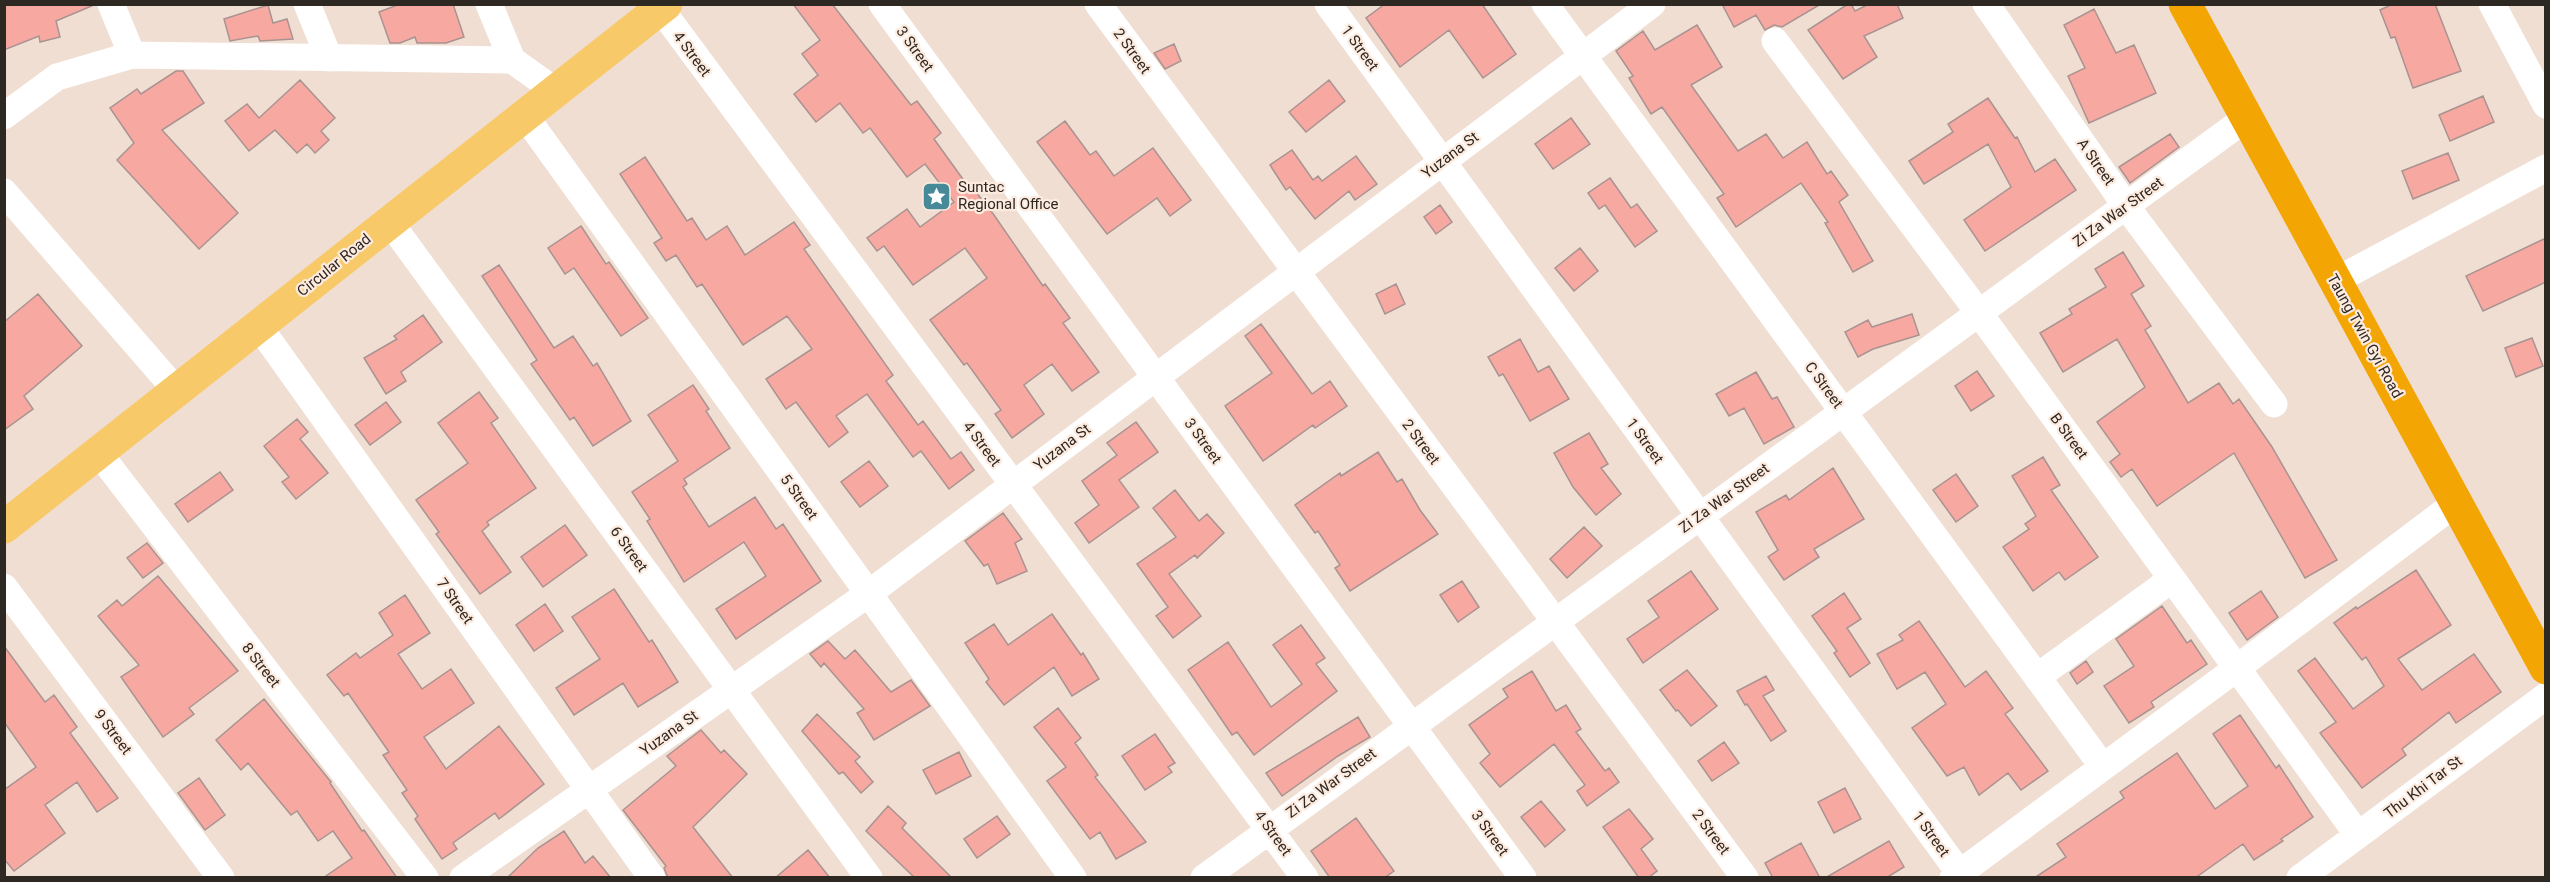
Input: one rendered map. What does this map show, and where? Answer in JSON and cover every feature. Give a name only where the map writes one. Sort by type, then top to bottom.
[{"type":"highway","name":"Taung Twin Gyi Road","points":[[2185,4],[2245,119],[2546,668]]},
{"type":"main road","name":"Circular Road","points":[[4,527],[389,221],[557,92],[661,6]]},
{"type":"street","points":[[111,4],[132,55]]},
{"type":"street","points":[[307,4],[328,58]]},
{"type":"street","points":[[489,4],[512,60],[557,92]]},
{"type":"street","name":"3 Street","points":[[882,4],[1523,878]]},
{"type":"street","name":"2 Street","points":[[1098,4],[1294,272],[1745,878]]},
{"type":"street","name":"1 Street","points":[[1328,4],[1958,876]]},
{"type":"street","name":"C Street","points":[[1545,4],[2103,767]]},
{"type":"street","name":"Yuzana St","points":[[463,878],[588,788],[868,594],[1652,4]]},
{"type":"street","name":"A Street","points":[[1986,4],[2126,206],[2274,404]]},
{"type":"street","points":[[2492,4],[2546,105]]},
{"type":"street","name":"4 Street","points":[[661,6],[1305,878]]},
{"type":"street","name":"B Street","points":[[1775,40],[1979,313],[2358,835]]},
{"type":"street","points":[[4,116],[57,76],[132,55],[512,60]]},
{"type":"street","name":"5 Street","points":[[525,116],[1073,878]]},
{"type":"street","name":"Zi Za War Street","points":[[1204,878],[2245,119]]},
{"type":"street","points":[[2335,281],[2546,168]]},
{"type":"street","points":[[4,192],[176,390]]},
{"type":"street","name":"6 Street","points":[[389,221],[869,878]]},
{"type":"street","name":"7 Street","points":[[258,325],[652,878]]},
{"type":"street","name":"8 Street","points":[[98,453],[425,878]]},
{"type":"street","points":[[1958,876],[2456,503]]},
{"type":"street","points":[[2037,677],[2172,579]]},
{"type":"street","name":"9 Street","points":[[4,587],[220,878]]},
{"type":"street","name":"Thu Khi Tar St","points":[[2300,878],[2546,696]]},
{"type":"building","points":[[4,4],[94,5],[56,21],[60,37],[40,42],[39,36],[4,50]]},
{"type":"building","points":[[400,4],[453,4],[464,37],[446,43],[417,43],[415,37],[400,43],[390,43],[379,12]]},
{"type":"building","points":[[793,4],[832,4],[911,105],[917,101],[941,133],[934,139],[973,193],[975,191],[994,215],[1043,286],[1045,284],[1070,318],[1063,323],[1099,372],[1072,391],[1052,364],[1024,385],[1044,414],[1012,438],[995,414],[1001,410],[967,363],[964,365],[930,320],[987,278],[965,248],[913,285],[884,246],[877,251],[867,238],[907,209],[920,227],[954,202],[925,164],[907,177],[870,128],[863,133],[840,103],[816,122],[794,94],[818,75],[802,54],[820,40]]},
{"type":"building","points":[[1385,4],[1482,4],[1516,54],[1483,78],[1449,30],[1400,67],[1366,18]]},
{"type":"building","points":[[1722,4],[1821,4],[1782,27],[1774,25],[1765,30],[1756,15],[1734,27]]},
{"type":"building","points":[[1851,4],[1855,11],[1869,4],[1897,4],[1903,18],[1864,36],[1877,57],[1843,79],[1808,30]]},
{"type":"building","points":[[2393,4],[2435,4],[2461,71],[2413,88],[2395,37],[2391,38],[2380,10]]},
{"type":"building","points":[[268,5],[273,23],[287,19],[293,39],[260,41],[258,36],[230,41],[224,19]]},
{"type":"building","points":[[2094,9],[2116,53],[2134,45],[2156,93],[2089,123],[2068,76],[2085,68],[2064,25]]},
{"type":"building","points":[[1697,25],[1722,67],[1691,85],[1738,151],[1766,134],[1783,158],[1807,142],[1827,174],[1831,171],[1848,195],[1839,202],[1873,261],[1853,272],[1825,223],[1828,222],[1801,183],[1736,227],[1717,198],[1724,194],[1662,107],[1651,114],[1629,78],[1633,76],[1616,51],[1643,31],[1655,50]]},
{"type":"building","points":[[1174,44],[1181,61],[1165,69],[1154,53]]},
{"type":"building","points":[[176,71],[183,71],[204,103],[162,130],[238,213],[199,249],[117,160],[134,143],[110,108],[137,89],[141,94]]},
{"type":"building","points":[[300,80],[335,118],[321,131],[329,140],[315,153],[307,144],[297,153],[275,130],[249,151],[225,121],[247,104],[259,118]]},
{"type":"building","points":[[1329,80],[1345,101],[1306,132],[1289,112]]},
{"type":"building","points":[[2483,96],[2494,122],[2450,141],[2439,115]]},
{"type":"building","points":[[1988,98],[2015,138],[2017,137],[2035,172],[2055,159],[2076,190],[1985,251],[1964,220],[2011,187],[1988,144],[1924,184],[1909,161],[1953,132],[1948,124]]},
{"type":"building","points":[[1571,118],[1590,144],[1553,169],[1535,144]]},
{"type":"building","points":[[1065,121],[1090,155],[1096,151],[1114,176],[1153,148],[1191,200],[1170,216],[1157,198],[1107,234],[1037,142]]},
{"type":"building","points":[[2170,134],[2179,147],[2130,183],[2119,167]]},
{"type":"building","points":[[1292,150],[1313,180],[1318,176],[1322,181],[1356,156],[1377,184],[1355,200],[1349,191],[1315,219],[1290,187],[1286,190],[1270,165]]},
{"type":"building","points":[[2448,153],[2459,180],[2413,199],[2402,171]]},
{"type":"building","points":[[645,157],[687,221],[692,218],[706,240],[727,226],[745,255],[794,222],[810,245],[804,249],[893,375],[886,381],[918,425],[923,421],[951,459],[961,452],[974,470],[949,489],[921,451],[913,457],[867,394],[836,416],[848,432],[829,447],[796,402],[786,409],[766,379],[812,349],[787,316],[743,345],[702,284],[697,287],[676,255],[666,261],[654,243],[662,238],[620,174]]},
{"type":"building","points":[[1610,178],[1631,208],[1637,204],[1657,231],[1635,247],[1605,205],[1599,209],[1588,193]]},
{"type":"building","points":[[1440,205],[1452,222],[1436,234],[1424,217]]},
{"type":"building","points":[[581,226],[606,264],[609,262],[648,318],[621,336],[574,268],[565,274],[548,248]]},
{"type":"building","points":[[2546,238],[2546,282],[2483,311],[2466,276]]},
{"type":"building","points":[[1580,248],[1598,271],[1574,291],[1555,268]]},
{"type":"building","points":[[2123,252],[2144,286],[2131,294],[2151,326],[2145,330],[2188,403],[2219,383],[2233,404],[2239,399],[2272,447],[2337,560],[2305,578],[2234,453],[2157,506],[2132,469],[2121,477],[2110,462],[2120,454],[2097,422],[2145,387],[2117,339],[2063,372],[2040,333],[2072,314],[2069,309],[2106,287],[2095,269]]},
{"type":"building","points":[[499,265],[554,348],[573,336],[593,366],[597,363],[631,421],[593,446],[574,417],[570,420],[531,364],[537,360],[482,276]]},
{"type":"building","points":[[1396,284],[1405,304],[1385,314],[1376,294]]},
{"type":"building","points":[[38,294],[82,346],[24,396],[33,409],[4,430],[4,322]]},
{"type":"building","points":[[1912,314],[1919,335],[1873,349],[1858,357],[1845,332],[1868,320],[1872,327]]},
{"type":"building","points":[[423,315],[442,342],[401,372],[406,381],[386,394],[364,358],[397,339],[394,336]]},
{"type":"building","points":[[1261,324],[1312,394],[1330,381],[1347,406],[1315,428],[1313,425],[1263,461],[1225,406],[1272,373],[1245,336]]},
{"type":"building","points":[[2532,338],[2543,366],[2516,377],[2505,348]]},
{"type":"building","points":[[1520,339],[1538,372],[1549,366],[1569,399],[1530,421],[1503,374],[1499,376],[1488,357]]},
{"type":"building","points":[[1977,371],[1994,396],[1971,411],[1955,386]]},
{"type":"building","points":[[1756,372],[1772,399],[1777,397],[1794,427],[1764,444],[1744,408],[1729,416],[1716,394]]},
{"type":"building","points":[[693,385],[709,409],[706,411],[730,448],[684,479],[687,484],[683,487],[709,527],[755,497],[776,529],[783,524],[821,581],[736,639],[716,609],[766,576],[744,542],[684,582],[647,521],[650,519],[632,492],[678,461],[648,415]]},
{"type":"building","points":[[479,392],[498,418],[491,423],[536,488],[487,522],[489,525],[482,531],[511,572],[480,594],[436,534],[439,532],[416,500],[468,463],[438,423]]},
{"type":"building","points":[[386,402],[401,422],[370,445],[355,425]]},
{"type":"building","points":[[297,419],[308,432],[300,439],[328,473],[296,499],[282,482],[289,477],[264,446]]},
{"type":"building","points":[[1136,422],[1158,452],[1119,480],[1139,507],[1089,543],[1075,523],[1099,505],[1082,481],[1117,455],[1107,443]]},
{"type":"building","points":[[1589,433],[1608,464],[1601,468],[1621,494],[1596,515],[1573,487],[1554,453]]},
{"type":"building","points":[[1378,452],[1397,482],[1402,479],[1420,510],[1438,534],[1350,591],[1335,568],[1340,565],[1318,531],[1315,533],[1295,505],[1340,473],[1341,476]]},
{"type":"building","points":[[2043,457],[2060,485],[2051,490],[2098,557],[2065,580],[2059,572],[2033,591],[2003,547],[2029,529],[2025,524],[2036,516],[2012,476]]},
{"type":"building","points":[[869,461],[888,486],[860,507],[841,482]]},
{"type":"building","points":[[1833,468],[1864,519],[1814,549],[1819,557],[1784,580],[1768,557],[1778,550],[1756,512],[1786,495],[1789,500]]},
{"type":"building","points":[[220,472],[233,490],[188,522],[175,504]]},
{"type":"building","points":[[1956,474],[1978,506],[1956,522],[1933,490]]},
{"type":"building","points":[[1175,490],[1199,521],[1207,514],[1224,533],[1197,558],[1195,555],[1169,574],[1201,616],[1173,638],[1156,616],[1168,607],[1137,564],[1176,537],[1153,508]]},
{"type":"building","points":[[1003,513],[1022,539],[1015,543],[1027,571],[997,584],[988,564],[984,566],[965,541]]},
{"type":"building","points":[[565,525],[587,555],[543,587],[521,557]]},
{"type":"building","points":[[1584,527],[1602,546],[1567,578],[1550,559]]},
{"type":"building","points":[[147,543],[163,563],[143,578],[127,558]]},
{"type":"building","points":[[2416,570],[2451,625],[2398,659],[2422,690],[2474,654],[2501,692],[2456,723],[2449,712],[2402,749],[2406,755],[2362,788],[2320,733],[2336,722],[2298,671],[2315,658],[2353,709],[2384,686],[2366,657],[2362,660],[2334,623]]},
{"type":"building","points":[[1691,571],[1718,609],[1643,663],[1627,639],[1659,617],[1648,601]]},
{"type":"building","points":[[158,576],[238,671],[189,708],[194,714],[163,737],[121,677],[139,665],[98,616],[117,600],[122,606]]},
{"type":"building","points":[[1462,581],[1479,607],[1458,622],[1440,595]]},
{"type":"building","points":[[614,589],[649,642],[652,640],[678,682],[638,707],[623,683],[574,715],[556,688],[600,659],[572,617]]},
{"type":"building","points":[[2261,591],[2278,617],[2247,640],[2229,613]]},
{"type":"building","points":[[1844,593],[1861,619],[1847,628],[1870,663],[1850,677],[1834,653],[1837,651],[1812,616]]},
{"type":"building","points":[[405,595],[430,633],[398,654],[422,689],[451,669],[474,703],[424,737],[446,769],[499,726],[544,784],[499,819],[495,813],[453,843],[457,849],[442,859],[415,819],[418,816],[402,793],[407,790],[383,755],[389,752],[348,693],[344,696],[327,675],[356,653],[360,658],[393,635],[379,613]]},
{"type":"building","points":[[545,604],[563,631],[534,651],[516,625]]},
{"type":"building","points":[[2162,606],[2187,643],[2191,640],[2207,664],[2151,702],[2154,707],[2129,723],[2104,686],[2134,666],[2116,639]]},
{"type":"building","points":[[1052,614],[1081,655],[1083,653],[1099,679],[1072,696],[1054,667],[1004,705],[986,682],[989,679],[965,643],[994,624],[1008,645]]},
{"type":"building","points":[[1919,621],[1965,687],[1986,671],[2013,708],[2005,714],[2048,771],[2021,790],[2008,773],[1979,795],[1964,767],[1947,776],[1912,728],[1946,704],[1925,672],[1897,689],[1877,654],[1903,640],[1899,635]]},
{"type":"building","points":[[1301,625],[1325,658],[1316,664],[1337,691],[1254,755],[1237,732],[1232,735],[1188,670],[1228,642],[1271,707],[1302,684],[1273,645]]},
{"type":"building","points":[[828,641],[845,659],[855,650],[891,692],[911,680],[930,706],[874,740],[857,713],[864,709],[824,663],[821,667],[810,654]]},
{"type":"building","points":[[4,646],[45,702],[54,695],[77,727],[70,733],[118,798],[97,812],[77,782],[45,805],[65,833],[14,871],[4,859],[4,790],[36,767],[4,722]]},
{"type":"building","points":[[2086,661],[2093,672],[2077,684],[2070,673]]},
{"type":"building","points":[[1687,670],[1717,706],[1691,726],[1660,690]]},
{"type":"building","points":[[1532,671],[1556,711],[1566,705],[1581,729],[1576,732],[1605,771],[1609,768],[1619,782],[1587,806],[1577,791],[1585,785],[1554,744],[1500,787],[1480,763],[1490,754],[1469,725],[1508,697],[1503,689]]},
{"type":"building","points":[[1766,676],[1774,690],[1763,696],[1786,731],[1771,741],[1737,691]]},
{"type":"building","points":[[264,699],[331,782],[362,831],[364,830],[397,878],[323,878],[352,858],[333,831],[318,841],[297,811],[291,815],[248,763],[241,770],[216,740]]},
{"type":"building","points":[[1058,708],[1081,738],[1075,743],[1098,775],[1095,777],[1146,842],[1116,859],[1100,832],[1090,839],[1047,781],[1066,767],[1034,727]]},
{"type":"building","points":[[817,714],[860,757],[855,761],[873,782],[861,793],[843,772],[839,774],[802,731]]},
{"type":"building","points":[[2240,715],[2276,768],[2279,765],[2313,817],[2281,839],[2283,841],[2254,860],[2243,844],[2195,878],[2034,878],[2066,857],[2057,844],[2124,798],[2120,792],[2177,753],[2215,809],[2248,786],[2213,734]]},
{"type":"building","points":[[1358,717],[1370,737],[1338,756],[1282,796],[1266,773]]},
{"type":"building","points":[[701,730],[721,753],[724,750],[747,774],[693,827],[733,878],[668,878],[664,868],[666,866],[623,810],[676,766],[667,756]]},
{"type":"building","points":[[1155,734],[1175,763],[1168,767],[1172,772],[1145,790],[1122,756]]},
{"type":"building","points":[[1724,742],[1739,763],[1712,781],[1698,761]]},
{"type":"building","points":[[959,752],[971,776],[936,794],[923,770]]},
{"type":"building","points":[[199,778],[225,815],[205,830],[178,793]]},
{"type":"building","points":[[1845,788],[1861,819],[1834,833],[1818,802]]},
{"type":"building","points":[[1541,801],[1565,830],[1545,847],[1521,817]]},
{"type":"building","points":[[888,806],[906,823],[902,828],[952,878],[915,878],[866,831]]},
{"type":"building","points":[[1629,809],[1653,839],[1641,849],[1657,871],[1648,878],[1639,878],[1603,827]]},
{"type":"building","points":[[997,816],[1010,834],[977,858],[964,839]]},
{"type":"building","points":[[1356,818],[1394,871],[1384,878],[1330,878],[1311,851]]},
{"type":"building","points":[[564,831],[585,863],[593,856],[611,878],[507,878],[538,848]]},
{"type":"building","points":[[1889,841],[1904,867],[1886,878],[1825,878]]},
{"type":"building","points":[[1801,843],[1820,878],[1773,878],[1765,863]]},
{"type":"building","points":[[808,850],[830,878],[775,878]]},
{"type":"place","name":"Suntac Regional Office","points":[[937,196]]}]
